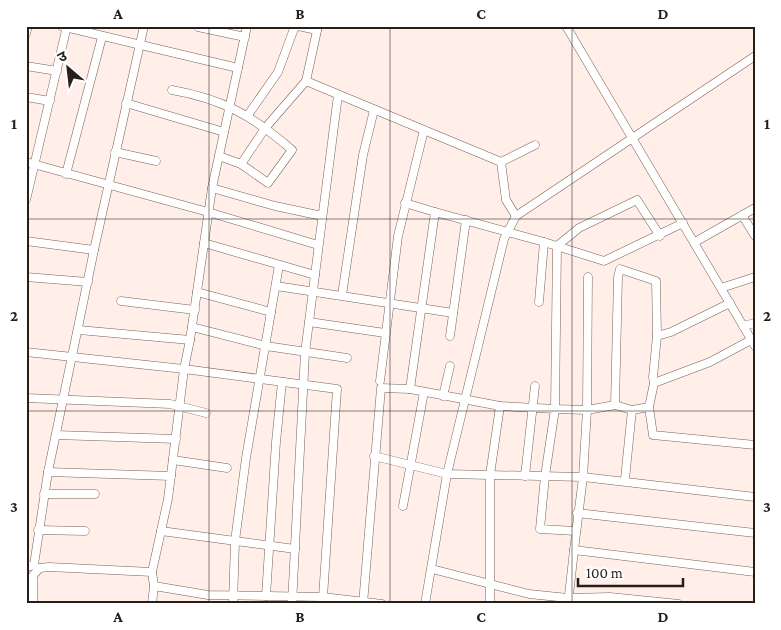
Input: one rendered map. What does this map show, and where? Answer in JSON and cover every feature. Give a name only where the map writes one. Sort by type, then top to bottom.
[{"type":"street","points":[[26,34],[28,26]]},
{"type":"street","points":[[26,567],[34,565],[48,472],[115,152],[144,26]]},
{"type":"street","points":[[152,604],[154,586],[152,572],[171,476],[181,407],[184,369],[195,310],[208,212],[248,26]]},
{"type":"street","points":[[241,164],[266,127],[306,81],[318,28],[296,26],[278,72],[248,115]]},
{"type":"street","points":[[566,26],[753,343],[660,383],[654,383]]},
{"type":"street","points":[[26,200],[57,71],[65,27],[238,68]]},
{"type":"street","points":[[198,27],[245,37]]},
{"type":"street","points":[[66,174],[102,37]]},
{"type":"street","points":[[425,604],[447,474],[464,400],[504,238],[516,216],[755,56]]},
{"type":"street","points":[[26,66],[57,71]]},
{"type":"street","points":[[306,81],[501,162],[535,145]]},
{"type":"street","points":[[172,90],[200,95],[230,106],[266,127],[292,150],[268,183],[241,164],[219,156]]},
{"type":"street","points":[[292,600],[305,353],[338,95]]},
{"type":"street","points":[[26,97],[50,100]]},
{"type":"street","points":[[126,102],[224,132]]},
{"type":"street","points":[[342,295],[363,155],[374,110]]},
{"type":"street","points":[[380,381],[388,303],[405,203],[424,130]]},
{"type":"street","points":[[115,152],[156,161]]},
{"type":"street","points":[[26,162],[208,212],[318,245]]},
{"type":"street","points":[[501,162],[506,200],[516,216]]},
{"type":"street","points":[[212,188],[275,206],[322,216]]},
{"type":"street","points":[[557,246],[579,228],[637,200],[660,236]]},
{"type":"street","points":[[405,203],[508,231],[604,261],[660,236],[683,223]]},
{"type":"street","points":[[695,242],[755,208]]},
{"type":"street","points":[[410,389],[435,212]]},
{"type":"street","points":[[742,215],[755,236]]},
{"type":"street","points":[[450,336],[466,220]]},
{"type":"street","points":[[26,241],[94,250]]},
{"type":"street","points":[[539,302],[544,242]]},
{"type":"street","points":[[204,243],[314,275]]},
{"type":"street","points":[[557,246],[555,409],[545,476],[540,529],[576,530]]},
{"type":"street","points":[[233,600],[235,541],[246,458],[261,380],[279,265]]},
{"type":"street","points":[[615,405],[618,277],[620,269],[656,281],[657,336],[652,377],[654,383],[649,407],[653,435],[755,445]]},
{"type":"street","points":[[568,601],[583,477],[587,410],[588,276]]},
{"type":"street","points":[[26,277],[88,282]]},
{"type":"street","points":[[721,288],[755,277]]},
{"type":"street","points":[[276,286],[453,313]]},
{"type":"street","points":[[197,292],[272,312]]},
{"type":"street","points":[[121,301],[195,310]]},
{"type":"street","points":[[657,336],[670,332],[730,303]]},
{"type":"street","points":[[309,322],[385,334]]},
{"type":"street","points":[[743,326],[755,323]]},
{"type":"street","points":[[192,327],[266,346],[347,358]]},
{"type":"street","points":[[79,330],[190,340]]},
{"type":"street","points":[[26,352],[73,359],[184,369],[303,386],[332,386],[337,389],[323,596]]},
{"type":"street","points":[[443,396],[450,366]]},
{"type":"street","points":[[266,596],[276,442],[282,382]]},
{"type":"street","points":[[525,476],[535,386]]},
{"type":"street","points":[[363,602],[381,388],[410,389],[500,406],[587,410],[615,405],[632,410],[649,407]]},
{"type":"street","points":[[403,506],[424,392]]},
{"type":"street","points":[[26,398],[64,398],[170,404],[206,413]]},
{"type":"street","points":[[490,604],[490,475],[500,406]]},
{"type":"street","points":[[625,480],[632,410]]},
{"type":"street","points":[[56,435],[176,439]]},
{"type":"street","points":[[374,456],[447,474],[583,477],[755,497]]},
{"type":"street","points":[[173,460],[227,468]]},
{"type":"street","points":[[48,472],[171,476]]},
{"type":"street","points":[[44,494],[95,494]]},
{"type":"street","points":[[578,513],[755,533]]},
{"type":"street","points":[[38,530],[85,531]]},
{"type":"street","points":[[161,531],[295,549]]},
{"type":"street","points":[[574,550],[755,572]]},
{"type":"street","points":[[31,601],[33,575],[40,568],[50,566],[152,572]]},
{"type":"street","points":[[432,570],[529,594],[568,601],[610,600],[679,604]]},
{"type":"street","points":[[154,586],[233,600],[266,596],[292,600],[323,596],[382,604]]}]
